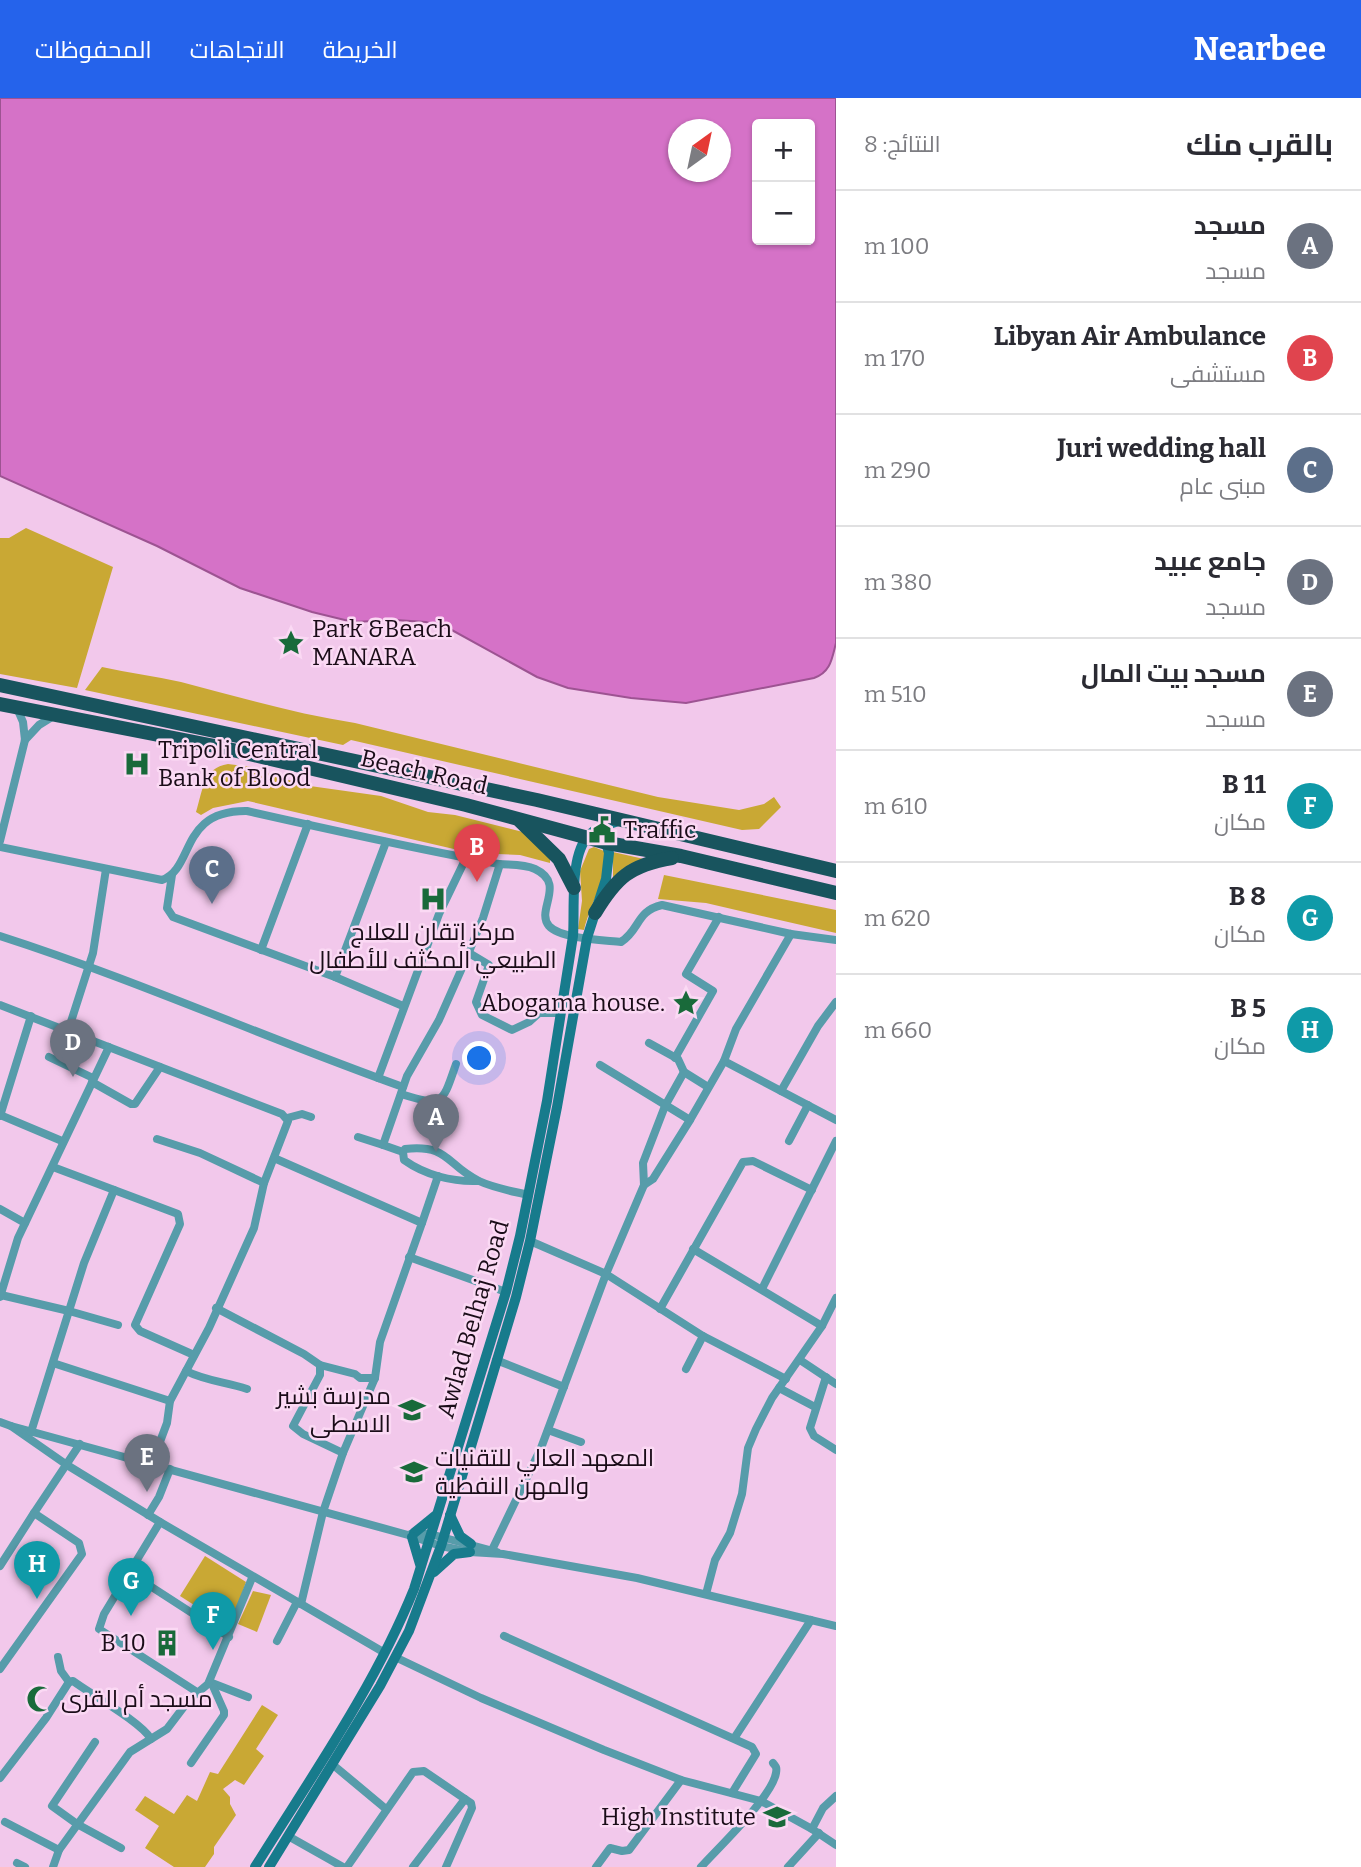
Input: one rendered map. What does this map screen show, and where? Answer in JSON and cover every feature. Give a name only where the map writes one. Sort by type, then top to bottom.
[{"type":"highway","name":"Beach Road","points":[[0,685],[469,785],[836,872]]},
{"type":"highway","name":"Beach Road","points":[[0,704],[220,747],[516,817],[607,843],[681,856],[836,893]]},
{"type":"highway","points":[[516,817],[559,859],[574,888]]},
{"type":"highway","points":[[595,913],[612,886],[628,872],[650,862],[681,856]]},
{"type":"main road","name":"Awlad Belhaj Road","points":[[255,1867],[390,1655],[409,1630],[442,1542],[530,1241],[587,938],[608,872],[607,843],[599,828],[584,812]]},
{"type":"main road","points":[[586,837],[599,828],[618,821]]},
{"type":"main road","name":"Awlad Belhaj Road","points":[[269,1867],[332,1764],[390,1655],[421,1568],[506,1292],[547,1101],[573,936],[574,888],[578,860],[586,837]]},
{"type":"main road","points":[[432,1574],[454,1555],[470,1548],[460,1536],[450,1515]]},
{"type":"main road","points":[[421,1568],[411,1535],[435,1516]]},
{"type":"street","points":[[0,841],[25,740],[23,722],[16,706]]},
{"type":"street","points":[[25,740],[39,725],[57,715]]},
{"type":"street","points":[[403,1006],[173,917],[167,908],[172,875],[196,832],[221,814],[247,811],[466,858],[525,865],[544,874],[550,890],[546,921],[554,929],[573,936],[625,940],[645,912],[662,905],[792,934],[836,940]]},
{"type":"street","points":[[261,950],[308,824]]},
{"type":"street","points":[[335,978],[386,842]]},
{"type":"street","points":[[0,847],[158,880],[172,875]]},
{"type":"street","points":[[378,1078],[439,914],[466,858]]},
{"type":"street","points":[[383,1145],[420,1050],[439,1020],[469,953],[499,864]]},
{"type":"street","points":[[68,1031],[89,967],[99,922],[106,869]]},
{"type":"street","points":[[675,1058],[713,991],[686,974],[719,917]]},
{"type":"street","points":[[644,1185],[653,1179],[690,1120],[724,1061],[736,1029],[792,934]]},
{"type":"street","points":[[0,936],[89,967],[378,1078],[429,1102],[437,1101],[446,1092],[456,1064]]},
{"type":"street","points":[[469,953],[489,965],[476,1002],[482,1015],[514,1030],[539,1013],[561,1013]]},
{"type":"street","points":[[781,1091],[818,1026],[836,1002]]},
{"type":"street","points":[[0,1005],[287,1118],[296,1114],[312,1117]]},
{"type":"street","points":[[31,1016],[4,1092],[0,1115],[62,1142]]},
{"type":"street","points":[[649,1043],[680,1061],[684,1072],[708,1087]]},
{"type":"street","points":[[109,1047],[18,1238],[4,1273],[0,1296],[118,1325]]},
{"type":"street","points":[[50,1057],[131,1104],[135,1104],[160,1067]]},
{"type":"street","points":[[724,1061],[836,1120]]},
{"type":"street","points":[[600,1065],[690,1120]]},
{"type":"street","points":[[492,1550],[548,1430],[606,1274],[644,1185],[643,1163],[665,1106],[684,1072]]},
{"type":"street","points":[[789,1140],[808,1105]]},
{"type":"street","points":[[152,1463],[167,1423],[170,1401],[209,1328],[254,1228],[264,1183],[288,1124],[287,1118]]},
{"type":"street","points":[[358,1137],[403,1152]]},
{"type":"street","points":[[156,1139],[200,1153],[264,1183]]},
{"type":"street","points":[[762,1289],[836,1141]]},
{"type":"street","points":[[403,1152],[405,1149],[425,1147],[437,1150],[478,1181]]},
{"type":"street","points":[[403,1152],[404,1160],[438,1176],[478,1181],[528,1195]]},
{"type":"street","points":[[274,1158],[422,1223]]},
{"type":"street","points":[[660,1309],[740,1167],[747,1160],[759,1163],[813,1190]]},
{"type":"street","points":[[53,1167],[172,1210],[180,1217],[180,1224],[135,1325],[140,1331],[194,1355]]},
{"type":"street","points":[[277,1642],[299,1603],[323,1512],[375,1378],[380,1342],[438,1176]]},
{"type":"street","points":[[31,1432],[84,1263],[114,1190]]},
{"type":"street","points":[[0,1209],[25,1223]]},
{"type":"street","points":[[530,1241],[606,1274],[703,1336],[786,1380]]},
{"type":"street","points":[[693,1249],[822,1326]]},
{"type":"street","points":[[409,1257],[506,1292]]},
{"type":"street","points":[[706,1594],[715,1560],[730,1533],[742,1494],[748,1448],[761,1416],[822,1326],[836,1298]]},
{"type":"street","points":[[216,1308],[304,1354],[320,1366],[360,1378],[375,1378]]},
{"type":"street","points":[[686,1369],[703,1336]]},
{"type":"street","points":[[496,1360],[564,1387]]},
{"type":"street","points":[[800,1360],[836,1384]]},
{"type":"street","points":[[53,1363],[170,1401]]},
{"type":"street","points":[[320,1366],[320,1375],[293,1426],[303,1434],[344,1453]]},
{"type":"street","points":[[186,1371],[202,1379],[224,1381],[247,1389]]},
{"type":"street","points":[[826,1377],[810,1431],[836,1450]]},
{"type":"street","points":[[779,1388],[815,1407]]},
{"type":"street","points":[[0,1422],[411,1535],[594,1570],[836,1626]]},
{"type":"street","points":[[11,1426],[67,1465],[148,1515],[390,1655],[493,1704],[681,1780],[761,1801],[836,1845]]},
{"type":"street","points":[[548,1430],[581,1443]]},
{"type":"street","points":[[0,1566],[80,1444]]},
{"type":"street","points":[[148,1515],[159,1497],[170,1469]]},
{"type":"street","points":[[0,1669],[82,1554],[79,1543],[34,1513]]},
{"type":"street","points":[[160,1522],[101,1620],[99,1629],[198,1692]]},
{"type":"street","points":[[470,1548],[503,1554]]},
{"type":"street","points":[[130,1573],[229,1637]]},
{"type":"street","points":[[53,1867],[59,1850],[130,1752],[167,1728],[189,1700],[211,1683],[253,1578]]},
{"type":"street","points":[[735,1737],[811,1620]]},
{"type":"street","points":[[504,1636],[606,1683],[735,1737],[754,1748],[756,1754],[732,1793]]},
{"type":"street","points":[[58,1657],[61,1671],[69,1682]]},
{"type":"street","points":[[69,1682],[73,1681],[127,1718],[151,1739]]},
{"type":"street","points":[[0,1778],[46,1718],[69,1682]]},
{"type":"street","points":[[211,1683],[248,1697]]},
{"type":"street","points":[[191,1763],[224,1715],[211,1683]]},
{"type":"street","points":[[95,1742],[52,1804],[77,1824],[121,1848]]},
{"type":"street","points":[[701,1867],[761,1801],[776,1774],[773,1763]]},
{"type":"street","points":[[332,1764],[386,1809]]},
{"type":"street","points":[[288,1836],[345,1867],[386,1809],[419,1769],[471,1803],[472,1808],[446,1867]]},
{"type":"street","points":[[596,1867],[610,1848],[629,1850],[681,1780]]},
{"type":"street","points":[[788,1867],[815,1831],[823,1808],[836,1796]]},
{"type":"street","points":[[413,1867],[465,1799]]},
{"type":"street","points":[[5,1822],[59,1850]]},
{"type":"shaded area","points":[[0,98],[836,98],[836,643],[832,659],[820,675],[686,703],[568,688],[537,677],[450,629],[426,622],[353,622],[312,612],[240,588],[157,546],[0,476]]},
{"type":"shaded area","points":[[26,528],[113,567],[77,688],[0,674],[0,538],[9,538]]},
{"type":"shaded area","points":[[102,667],[181,682],[658,797],[739,810],[764,804],[774,797],[781,807],[759,829],[742,830],[351,740],[343,745],[85,690]]},
{"type":"shaded area","points":[[228,764],[260,768],[271,775],[310,786],[381,796],[428,812],[455,815],[523,832],[550,856],[550,863],[520,855],[471,853],[248,801],[213,808],[201,815],[196,812],[205,781],[213,770]]},
{"type":"shaded area","points":[[594,847],[604,851],[605,861],[584,930],[578,929],[582,901],[580,871],[589,849]]},
{"type":"shaded area","points":[[613,852],[644,859],[613,878]]},
{"type":"shaded area","points":[[664,875],[836,910],[836,933],[706,903],[658,899]]},
{"type":"shaded area","points":[[205,1556],[246,1582],[230,1628],[180,1596]]},
{"type":"shaded area","points":[[253,1591],[271,1595],[257,1632],[238,1624]]},
{"type":"shaded area","points":[[262,1705],[278,1715],[256,1749],[264,1756],[244,1785],[235,1780],[223,1789],[230,1797],[230,1804],[236,1815],[214,1847],[214,1854],[205,1867],[174,1867],[145,1848],[159,1826],[135,1810],[145,1796],[174,1814],[187,1795],[197,1801],[210,1772],[218,1774]]},
{"type":"place","name":"Park &Beach MANARA","points":[[291,643]]},
{"type":"place","name":"Tripoli Central Bank of Blood","points":[[137,764]]},
{"type":"place","name":"Traffic","points":[[602,830]]},
{"type":"place","name":"Libyan Air Ambulance","points":[[477,882]]},
{"type":"place","name":"مركز إتقان للعلاج الطبيعي المكثف للأطفال","points":[[433,899]]},
{"type":"place","name":"Juri wedding hall","points":[[212,904]]},
{"type":"place","name":"Abogama house.","points":[[686,1003]]},
{"type":"place","name":"جامع عبيد","points":[[73,1077]]},
{"type":"place","name":"مسجد","points":[[436,1152]]},
{"type":"place","name":"مدرسة بشير الاسطى","points":[[412,1410]]},
{"type":"place","name":"المعهد العالي للتقنيات والمهن النفطية","points":[[414,1472]]},
{"type":"place","name":"مسجد بيت المال","points":[[147,1492]]},
{"type":"place","name":"B 5","points":[[37,1599]]},
{"type":"place","name":"B 8","points":[[131,1616]]},
{"type":"place","name":"B 10","points":[[167,1643]]},
{"type":"place","name":"B 11","points":[[213,1650]]},
{"type":"place","name":"مسجد أم القرى","points":[[40,1699]]},
{"type":"place","name":"High Institute","points":[[777,1817]]}]
